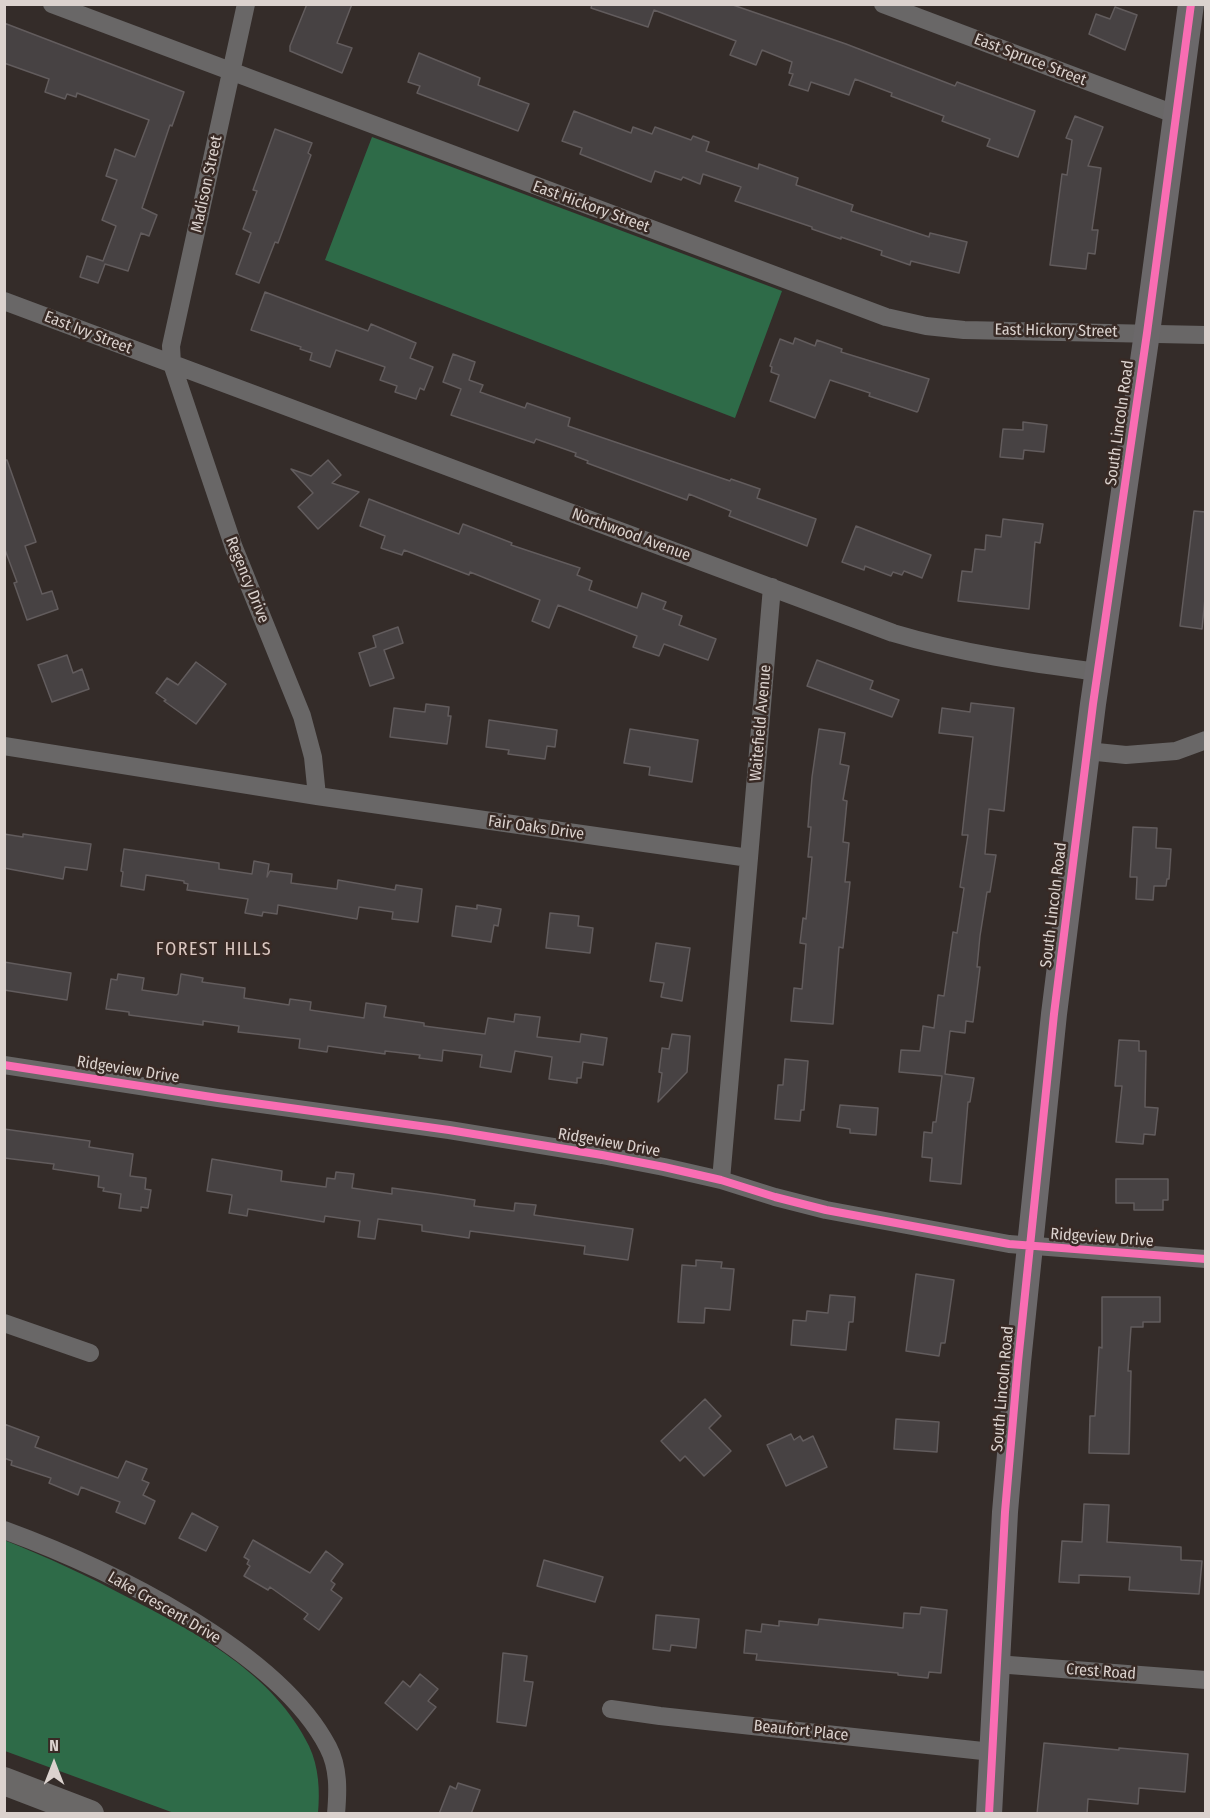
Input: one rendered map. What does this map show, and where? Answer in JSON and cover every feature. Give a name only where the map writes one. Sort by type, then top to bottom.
[{"type":"main road","points":[[4,1781],[90,1814]]},
{"type":"street","name":"East Hickory Street","points":[[52,4],[886,317],[926,326],[964,330],[1206,335]]},
{"type":"street","name":"Madison Street","points":[[172,364],[171,346],[246,4]]},
{"type":"street","name":"East Spruce Street","points":[[883,4],[1177,115]]},
{"type":"street","name":"South Lincoln Road","points":[[989,1814],[1005,1512],[1054,1014],[1087,752],[1191,4]]},
{"type":"street","name":"East Ivy Street","points":[[4,301],[172,364]]},
{"type":"street","name":"Northwood Avenue","points":[[172,364],[893,633],[935,646],[973,654],[1098,672]]},
{"type":"street","name":"Regency Drive","points":[[172,364],[234,548],[302,716],[313,757],[317,796]]},
{"type":"street","name":"Waitefield Avenue","points":[[749,858],[772,587]]},
{"type":"street","points":[[1087,752],[1126,755],[1176,751],[1206,740]]},
{"type":"street","name":"Fair Oaks Drive","points":[[4,746],[317,796],[749,858]]},
{"type":"street","points":[[721,1180],[749,858]]},
{"type":"street","name":"Ridgeview Drive","points":[[4,1065],[449,1130],[663,1167],[721,1180],[826,1210],[1009,1244],[1206,1259]]},
{"type":"street","points":[[4,1323],[90,1353]]},
{"type":"street","name":"Lake Crescent Drive","points":[[4,1530],[46,1546],[128,1585],[206,1628],[265,1672],[306,1713],[329,1748],[339,1783],[336,1814]]},
{"type":"street","name":"Crest Road","points":[[996,1664],[1206,1680]]},
{"type":"street","name":"Beaufort Place","points":[[610,1708],[660,1716],[992,1752]]},
{"type":"green space","points":[[372,137],[782,291],[735,418],[325,260]]},
{"type":"green space","points":[[4,1540],[83,1574],[155,1611],[207,1641],[255,1677],[276,1697],[294,1720],[309,1746],[318,1779],[318,1813],[174,1813],[5,1751]]},
{"type":"building","points":[[307,4],[352,4],[337,43],[352,48],[342,73],[290,51]]},
{"type":"building","points":[[592,4],[730,4],[846,44],[955,86],[957,82],[1035,111],[1018,157],[987,146],[990,139],[942,121],[944,116],[891,96],[892,93],[855,79],[849,95],[811,82],[808,91],[789,85],[793,74],[789,73],[792,62],[762,50],[756,65],[730,55],[736,41],[654,10],[648,27],[591,8]]},
{"type":"building","points":[[1115,7],[1137,15],[1125,50],[1089,34],[1096,14],[1110,19]]},
{"type":"building","points":[[4,23],[184,92],[172,126],[170,125],[142,208],[157,215],[149,236],[141,233],[128,271],[105,264],[98,283],[80,277],[87,256],[103,261],[116,226],[102,220],[117,180],[106,176],[115,149],[135,157],[149,120],[77,93],[76,97],[67,94],[65,99],[45,92],[49,79],[4,63]]},
{"type":"building","points":[[419,53],[480,78],[478,85],[529,104],[518,131],[417,93],[420,86],[408,82]]},
{"type":"building","points":[[574,111],[631,133],[633,127],[652,134],[655,127],[691,140],[693,136],[709,142],[706,151],[758,169],[759,164],[798,178],[796,185],[853,205],[851,211],[929,237],[930,233],[967,242],[959,273],[911,261],[910,265],[881,255],[882,251],[841,237],[841,239],[735,201],[741,187],[703,174],[700,184],[683,177],[681,180],[655,171],[651,182],[580,154],[582,148],[562,141]]},
{"type":"building","points":[[1075,116],[1103,127],[1088,166],[1101,168],[1092,230],[1098,230],[1095,254],[1088,253],[1086,269],[1050,265],[1062,174],[1067,175],[1072,140],[1066,138]]},
{"type":"building","points":[[275,129],[312,143],[308,153],[311,155],[278,243],[275,242],[259,283],[236,274],[251,233],[243,229],[257,191],[253,190]]},
{"type":"building","points":[[265,292],[368,331],[371,324],[416,343],[410,358],[433,367],[424,390],[420,388],[416,399],[395,392],[397,386],[380,380],[385,367],[336,350],[330,367],[310,360],[312,353],[300,349],[301,347],[251,330]]},
{"type":"building","points":[[795,338],[815,346],[817,340],[842,349],[841,352],[929,379],[918,411],[869,396],[870,393],[830,380],[815,418],[770,401],[779,375],[771,372],[772,367],[770,366],[780,339],[793,344]]},
{"type":"building","points":[[453,354],[475,362],[469,380],[483,385],[480,392],[525,408],[527,403],[570,418],[568,426],[760,489],[757,498],[816,519],[807,546],[729,516],[731,511],[689,494],[687,500],[587,463],[588,461],[575,456],[576,453],[536,439],[534,443],[451,415],[461,389],[443,382]]},
{"type":"building","points":[[1023,422],[1047,425],[1044,452],[1024,450],[1023,459],[1000,457],[1003,429],[1023,430]]},
{"type":"building","points":[[4,460],[7,460],[36,542],[25,546],[42,594],[52,591],[58,609],[27,620],[14,583],[17,582],[4,547]]},
{"type":"building","points":[[328,460],[341,475],[332,483],[359,492],[318,529],[298,507],[313,493],[291,469],[311,476]]},
{"type":"building","points":[[369,499],[459,534],[463,524],[512,543],[511,545],[580,568],[577,575],[592,581],[589,590],[637,608],[642,593],[666,602],[663,609],[682,616],[679,625],[716,639],[708,660],[664,644],[659,656],[633,647],[637,636],[558,605],[549,628],[532,621],[540,600],[470,572],[469,575],[404,550],[402,555],[381,548],[385,536],[360,526]]},
{"type":"building","points":[[1194,511],[1206,512],[1206,588],[1202,629],[1180,626]]},
{"type":"building","points":[[1003,519],[1043,524],[1040,543],[1035,542],[1029,609],[958,601],[962,571],[972,572],[975,549],[985,550],[986,535],[1001,537]]},
{"type":"building","points":[[856,526],[931,555],[922,578],[904,571],[902,575],[893,572],[891,576],[865,566],[864,570],[842,562]]},
{"type":"building","points":[[398,627],[403,643],[384,650],[394,678],[370,686],[359,653],[376,647],[373,636]]},
{"type":"building","points":[[67,655],[73,673],[82,669],[89,689],[52,702],[38,665]]},
{"type":"building","points":[[817,660],[873,681],[870,689],[899,700],[892,717],[807,686]]},
{"type":"building","points":[[196,662],[226,684],[196,724],[156,693],[167,678],[178,685]]},
{"type":"building","points":[[971,703],[1014,708],[1004,811],[989,809],[985,854],[996,855],[980,936],[977,967],[980,967],[973,1022],[966,1021],[965,1033],[950,1031],[945,1074],[974,1078],[970,1102],[968,1102],[961,1184],[930,1181],[932,1158],[922,1157],[924,1132],[932,1133],[933,1122],[936,1122],[942,1076],[899,1072],[901,1050],[920,1051],[923,1026],[934,1028],[938,995],[944,996],[953,932],[957,933],[964,888],[960,887],[968,835],[962,835],[973,737],[939,733],[942,708],[970,712]]},
{"type":"building","points":[[426,704],[449,707],[448,716],[451,716],[447,744],[390,737],[394,708],[425,712]]},
{"type":"building","points":[[489,720],[557,730],[555,747],[547,746],[545,759],[508,754],[509,750],[486,747]]},
{"type":"building","points":[[630,729],[698,740],[692,782],[649,775],[650,767],[624,763]]},
{"type":"building","points":[[819,729],[845,733],[840,764],[849,766],[843,800],[847,801],[843,842],[849,843],[845,882],[850,882],[843,948],[839,947],[833,1024],[791,1021],[794,988],[802,989],[806,944],[800,943],[803,918],[806,919],[812,857],[808,857],[811,827],[808,827]]},
{"type":"building","points":[[1133,827],[1157,828],[1156,848],[1171,849],[1169,879],[1167,879],[1166,886],[1154,886],[1153,900],[1136,899],[1137,877],[1130,877]]},
{"type":"building","points":[[4,834],[23,837],[23,834],[91,844],[87,870],[65,867],[63,879],[4,868]]},
{"type":"building","points":[[124,849],[219,863],[219,869],[252,874],[254,861],[269,864],[267,877],[270,871],[292,874],[291,883],[337,889],[338,880],[395,890],[396,885],[422,889],[418,922],[392,919],[393,912],[359,907],[357,919],[278,905],[277,914],[263,912],[262,916],[245,913],[248,899],[187,890],[188,884],[184,881],[146,875],[144,890],[121,886]]},
{"type":"building","points":[[477,905],[501,909],[498,926],[494,925],[491,942],[452,936],[456,906],[477,909]]},
{"type":"building","points":[[550,913],[579,916],[578,926],[593,928],[590,953],[546,948]]},
{"type":"building","points":[[656,943],[690,948],[682,1001],[661,997],[664,983],[650,981]]},
{"type":"building","points":[[4,962],[71,973],[67,1000],[4,990]]},
{"type":"building","points":[[118,974],[144,978],[142,990],[176,995],[181,974],[203,978],[202,982],[245,988],[244,998],[289,1005],[290,999],[311,1002],[310,1010],[364,1018],[366,1003],[386,1006],[384,1017],[424,1023],[424,1026],[485,1034],[488,1018],[514,1022],[515,1014],[540,1017],[537,1037],[580,1042],[581,1034],[607,1038],[603,1065],[583,1062],[581,1078],[577,1078],[577,1083],[549,1079],[552,1057],[515,1051],[511,1072],[480,1067],[482,1055],[443,1050],[442,1061],[419,1058],[420,1055],[385,1051],[385,1054],[328,1046],[327,1052],[299,1048],[300,1039],[238,1032],[239,1026],[203,1021],[203,1025],[129,1015],[129,1012],[106,1009],[111,979],[117,980]]},
{"type":"building","points":[[672,1034],[690,1036],[687,1072],[658,1102],[662,1073],[659,1072],[662,1048],[669,1049]]},
{"type":"building","points":[[1119,1040],[1139,1041],[1139,1051],[1146,1051],[1145,1107],[1158,1108],[1155,1135],[1144,1134],[1143,1144],[1116,1142],[1122,1086],[1115,1086]]},
{"type":"building","points":[[785,1059],[808,1061],[804,1110],[801,1110],[800,1121],[775,1119],[778,1085],[783,1085]]},
{"type":"building","points":[[840,1105],[878,1108],[876,1135],[850,1133],[850,1129],[837,1127]]},
{"type":"building","points":[[4,1129],[90,1141],[89,1147],[133,1154],[130,1176],[146,1178],[145,1189],[151,1190],[148,1208],[141,1207],[141,1211],[119,1208],[121,1194],[103,1191],[104,1188],[98,1187],[99,1176],[53,1169],[54,1164],[4,1158]]},
{"type":"building","points":[[212,1159],[282,1171],[281,1181],[326,1187],[327,1178],[335,1179],[336,1172],[354,1174],[352,1188],[392,1194],[392,1188],[436,1194],[475,1200],[474,1206],[514,1211],[515,1203],[536,1205],[534,1215],[633,1229],[628,1260],[584,1254],[585,1246],[470,1231],[469,1238],[422,1231],[422,1225],[378,1219],[375,1239],[358,1237],[360,1221],[325,1216],[324,1222],[248,1209],[247,1216],[229,1213],[232,1195],[207,1191]]},
{"type":"building","points":[[1116,1179],[1168,1179],[1168,1200],[1163,1200],[1163,1210],[1134,1210],[1134,1203],[1116,1203]]},
{"type":"building","points":[[696,1260],[722,1262],[721,1268],[734,1269],[730,1310],[705,1308],[704,1323],[678,1322],[682,1265],[696,1266]]},
{"type":"building","points":[[916,1274],[954,1280],[945,1343],[941,1343],[939,1356],[906,1351]]},
{"type":"building","points":[[830,1295],[855,1297],[853,1322],[849,1322],[846,1350],[791,1345],[793,1320],[806,1321],[807,1311],[828,1313]]},
{"type":"building","points":[[1102,1297],[1160,1297],[1160,1322],[1143,1322],[1143,1327],[1131,1327],[1128,1371],[1131,1371],[1129,1454],[1089,1453],[1090,1416],[1095,1416],[1099,1347],[1102,1348]]},
{"type":"building","points":[[705,1399],[721,1416],[709,1428],[731,1451],[704,1476],[685,1456],[680,1461],[661,1441]]},
{"type":"building","points":[[896,1419],[939,1422],[937,1452],[894,1449]]},
{"type":"building","points":[[4,1424],[39,1437],[35,1447],[118,1478],[126,1461],[147,1469],[142,1480],[149,1483],[143,1495],[155,1501],[145,1524],[116,1512],[120,1502],[81,1487],[78,1495],[49,1483],[51,1478],[11,1465],[12,1461],[4,1458]]},
{"type":"building","points":[[791,1434],[794,1440],[800,1436],[803,1441],[813,1436],[827,1467],[786,1486],[767,1445]]},
{"type":"building","points":[[1084,1504],[1109,1505],[1107,1542],[1181,1547],[1181,1560],[1202,1561],[1199,1594],[1129,1590],[1130,1577],[1079,1575],[1079,1583],[1059,1582],[1062,1541],[1082,1542]]},
{"type":"building","points":[[192,1513],[218,1527],[206,1551],[179,1538]]},
{"type":"building","points":[[253,1540],[310,1573],[326,1551],[343,1564],[331,1581],[335,1584],[331,1590],[342,1598],[319,1630],[304,1619],[308,1614],[270,1587],[268,1590],[244,1576],[250,1566],[247,1564],[249,1560],[244,1557]]},
{"type":"building","points":[[544,1560],[603,1577],[595,1602],[537,1586]]},
{"type":"building","points":[[921,1607],[947,1610],[941,1673],[929,1672],[928,1678],[898,1675],[898,1673],[756,1660],[757,1654],[744,1653],[746,1630],[761,1632],[762,1624],[779,1626],[779,1621],[818,1625],[819,1619],[903,1628],[904,1613],[920,1614]]},
{"type":"building","points":[[656,1615],[699,1619],[696,1648],[671,1645],[670,1651],[653,1649]]},
{"type":"building","points":[[503,1653],[527,1656],[524,1681],[533,1682],[526,1726],[497,1722]]},
{"type":"building","points":[[420,1674],[438,1689],[428,1701],[436,1707],[417,1730],[385,1703],[403,1681],[410,1687]]},
{"type":"building","points":[[1044,1743],[1188,1754],[1185,1792],[1139,1788],[1138,1804],[1088,1799],[1087,1814],[1037,1814]]},
{"type":"building","points":[[458,1783],[480,1790],[471,1814],[439,1814],[450,1786],[456,1789]]},
{"type":"cycle path","points":[[989,1814],[1005,1512],[1054,1014],[1093,704],[1147,333],[1191,4]]},
{"type":"cycle path","points":[[4,1065],[449,1130],[602,1155],[721,1180],[826,1210],[1009,1244],[1206,1259]]},
{"type":"district","name":"FOREST HILLS","points":[[214,950]]}]
